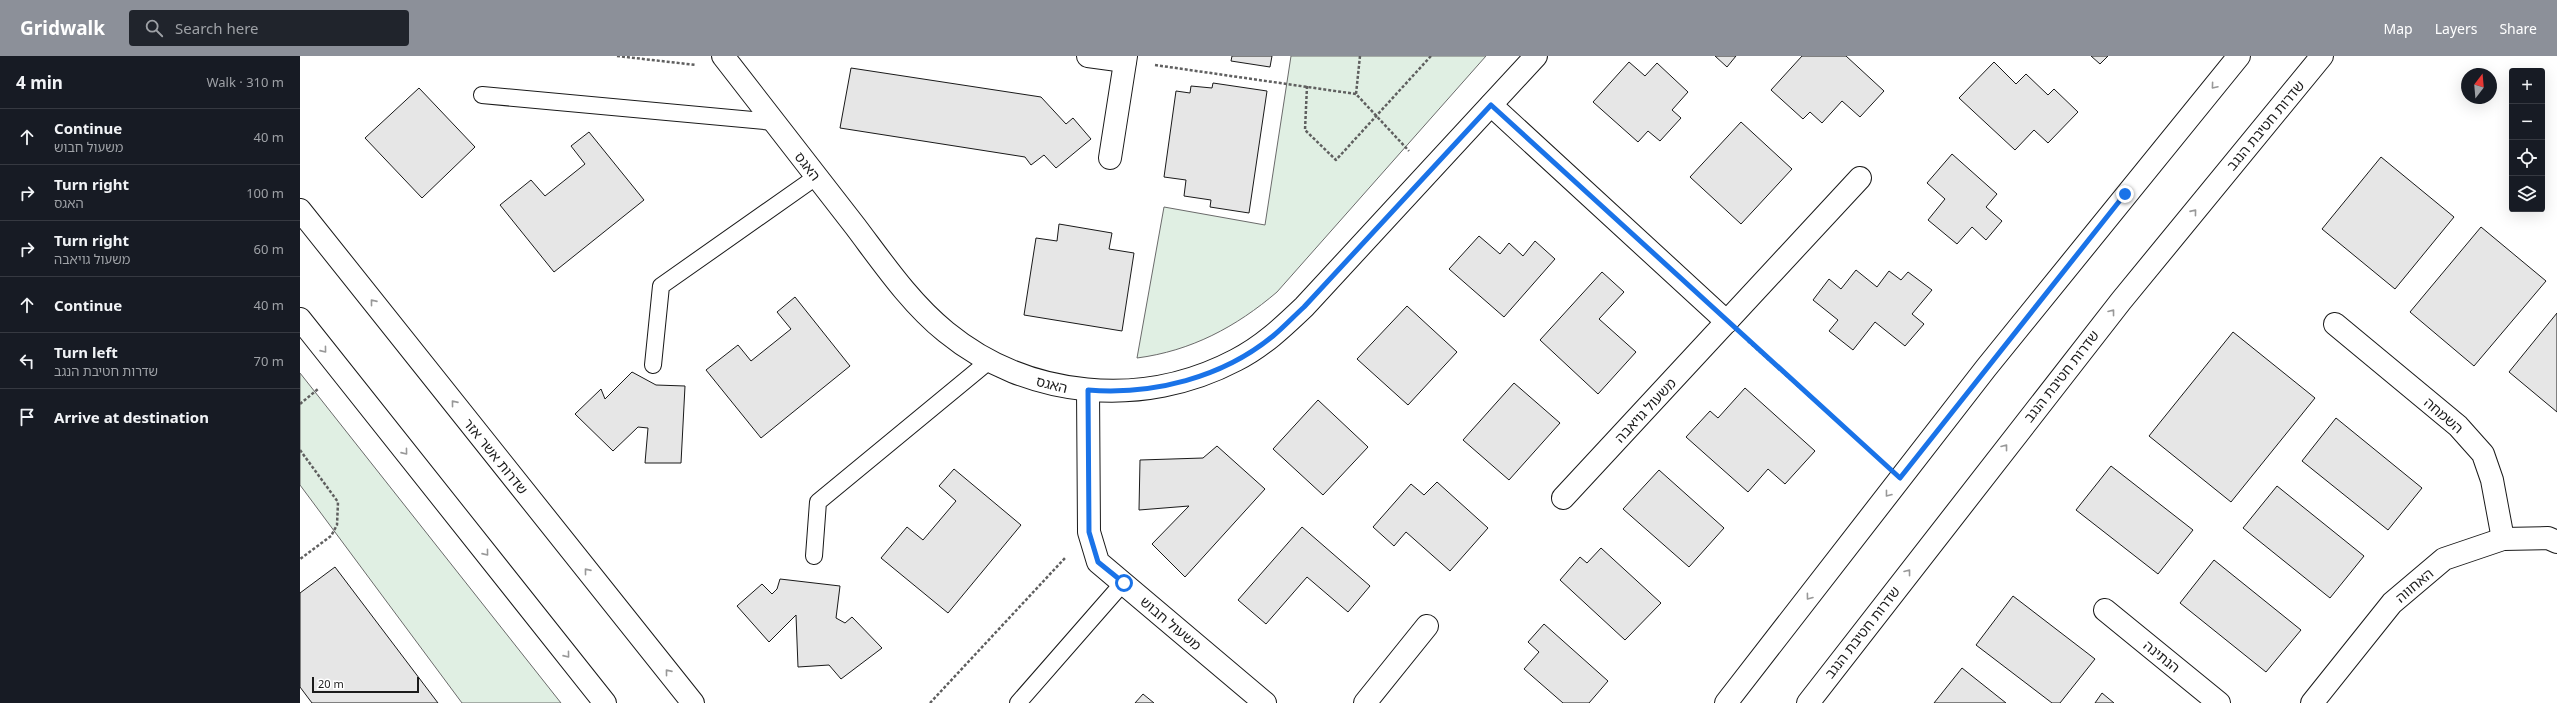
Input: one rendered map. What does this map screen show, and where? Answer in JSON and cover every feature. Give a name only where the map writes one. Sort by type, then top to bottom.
[{"type":"street","points":[[1088,56],[1126,59],[1110,158]]},
{"type":"street","name":"האגס","points":[[728,63],[909,297],[946,332],[990,361],[1026,378],[1070,389],[1114,392],[1157,388],[1198,378],[1237,360],[1273,336],[1304,307],[1536,56]]},
{"type":"street","points":[[1726,703],[2075,255],[2239,56]]},
{"type":"street","name":"שדרות חטיבת הנגב","points":[[1808,703],[2112,312],[2322,56]]},
{"type":"street","points":[[1491,105],[1727,322]]},
{"type":"street","name":"משעול גויאבה","points":[[1563,498],[1860,178]]},
{"type":"street","name":"שדרות אשר אזר","points":[[300,210],[693,703]]},
{"type":"street","points":[[300,320],[606,703]]},
{"type":"street","name":"השמחה","points":[[2334,324],[2458,426],[2483,454],[2492,480],[2503,539]]},
{"type":"street","name":"משעול חבוש","points":[[1088,390],[1089,532],[1098,562],[1265,703]]},
{"type":"street","name":"האחווה","points":[[2312,703],[2392,603],[2444,559],[2503,539],[2548,538],[2557,542]]},
{"type":"street","name":"הנתינה","points":[[2105,610],[2219,703]]},
{"type":"street","points":[[1365,703],[1427,626]]},
{"type":"lane","points":[[482,95],[774,122]]},
{"type":"lane","points":[[653,364],[661,286],[816,176]]},
{"type":"lane","points":[[814,556],[818,502],[990,361]]},
{"type":"lane","points":[[1018,703],[1124,583]]},
{"type":"path","points":[[617,56],[728,63]]},
{"type":"path","points":[[1356,94],[1360,56]]},
{"type":"path","points":[[1307,86],[1305,130],[1336,160],[1431,56]]},
{"type":"path","points":[[1126,59],[1356,94],[1429,172]]},
{"type":"path","points":[[1727,322],[1900,478]]},
{"type":"path","points":[[300,450],[338,502],[337,525],[332,536],[300,559]]},
{"type":"path","points":[[930,703],[1089,532]]},
{"type":"green space","points":[[1291,56],[1486,56],[1277,292],[1245,316],[1212,336],[1176,350],[1137,358],[1164,207],[1265,225]]},
{"type":"green space","points":[[300,373],[561,703],[462,703],[300,485]]},
{"type":"building","points":[[1232,56],[1272,56],[1270,67],[1231,61]]},
{"type":"building","points":[[1715,56],[1736,56],[1727,67]]},
{"type":"building","points":[[1802,56],[1846,56],[1884,91],[1860,117],[1842,101],[1822,123],[1810,112],[1803,119],[1771,90]]},
{"type":"building","points":[[2091,56],[2108,56],[2100,64]]},
{"type":"building","points":[[1629,62],[1645,76],[1657,63],[1688,92],[1672,110],[1681,118],[1660,141],[1648,131],[1638,142],[1593,102]]},
{"type":"building","points":[[1994,62],[2016,84],[2026,74],[2048,95],[2054,89],[2078,112],[2048,143],[2034,130],[2015,150],[1959,98]]},
{"type":"building","points":[[851,68],[1041,97],[1066,124],[1073,118],[1091,139],[1056,168],[1044,155],[1031,165],[1025,157],[840,128]]},
{"type":"building","points":[[1213,83],[1267,91],[1249,213],[1210,207],[1211,200],[1184,196],[1186,180],[1164,177],[1176,91],[1190,93],[1191,86],[1212,88]]},
{"type":"building","points":[[419,88],[475,147],[422,198],[365,138]]},
{"type":"building","points":[[1741,122],[1792,169],[1741,224],[1690,177]]},
{"type":"building","points":[[589,132],[644,200],[554,272],[500,205],[531,180],[545,196],[585,164],[571,146]]},
{"type":"building","points":[[1952,154],[1997,194],[1986,207],[2002,221],[1986,240],[1972,227],[1957,244],[1928,220],[1945,199],[1927,183]]},
{"type":"building","points":[[2381,157],[2454,217],[2395,289],[2322,229]]},
{"type":"building","points":[[1059,224],[1112,233],[1109,249],[1134,253],[1122,331],[1024,315],[1036,238],[1057,241]]},
{"type":"building","points":[[2481,227],[2546,281],[2474,366],[2410,312]]},
{"type":"building","points":[[1479,236],[1500,254],[1509,243],[1523,256],[1535,241],[1555,259],[1504,317],[1449,269]]},
{"type":"building","points":[[1856,270],[1877,287],[1889,271],[1901,280],[1908,272],[1932,290],[1912,314],[1924,324],[1905,346],[1875,322],[1853,350],[1829,331],[1838,320],[1813,300],[1829,279],[1841,289]]},
{"type":"building","points":[[1602,272],[1624,292],[1599,319],[1636,352],[1598,394],[1540,340]]},
{"type":"building","points":[[795,297],[850,366],[761,438],[706,370],[738,345],[751,361],[791,329],[777,312]]},
{"type":"building","points":[[1407,306],[1457,352],[1408,405],[1357,359]]},
{"type":"building","points":[[2557,313],[2557,412],[2509,372]]},
{"type":"building","points":[[2233,332],[2315,398],[2231,502],[2149,436]]},
{"type":"building","points":[[632,372],[656,385],[685,386],[681,463],[645,463],[648,428],[638,427],[613,451],[575,414],[601,389],[605,399]]},
{"type":"building","points":[[1514,383],[1560,423],[1509,480],[1463,440]]},
{"type":"building","points":[[1745,388],[1815,451],[1785,484],[1768,469],[1748,492],[1686,437],[1710,411],[1718,418]]},
{"type":"building","points":[[1318,400],[1368,447],[1323,495],[1273,449]]},
{"type":"building","points":[[2336,418],[2422,488],[2388,530],[2302,461]]},
{"type":"building","points":[[1217,446],[1265,489],[1185,577],[1152,544],[1189,506],[1139,510],[1140,460],[1203,458]]},
{"type":"building","points":[[2111,466],[2193,530],[2158,574],[2076,510]]},
{"type":"building","points":[[954,469],[1021,525],[948,613],[881,558],[907,527],[923,540],[956,501],[939,486]]},
{"type":"building","points":[[1659,470],[1724,528],[1689,567],[1623,509]]},
{"type":"building","points":[[1437,482],[1488,528],[1450,571],[1406,532],[1394,546],[1373,527],[1411,484],[1424,495]]},
{"type":"building","points":[[2277,486],[2364,556],[2330,598],[2243,528]]},
{"type":"building","points":[[1302,527],[1370,586],[1348,612],[1307,577],[1266,624],[1238,600]]},
{"type":"building","points":[[1601,548],[1661,603],[1625,640],[1560,580],[1580,557],[1587,563]]},
{"type":"building","points":[[2214,560],[2301,630],[2266,672],[2180,603]]},
{"type":"building","points":[[335,567],[438,703],[312,703],[300,687],[300,593]]},
{"type":"building","points":[[780,579],[840,586],[836,618],[845,623],[852,617],[882,648],[841,679],[829,665],[798,667],[796,615],[769,642],[737,606],[762,584],[772,594],[777,589]]},
{"type":"building","points":[[2013,596],[2095,659],[2060,703],[2052,703],[1976,645]]},
{"type":"building","points":[[1544,624],[1608,681],[1589,703],[1563,703],[1524,669],[1539,652],[1528,642]]},
{"type":"building","points":[[1962,668],[2006,703],[1934,703]]},
{"type":"building","points":[[2102,693],[2114,703],[2095,703]]},
{"type":"building","points":[[1143,694],[1154,703],[1135,703]]},
{"type":"route","points":[[1124,583],[1098,562],[1089,532],[1088,390],[1114,392],[1157,388],[1198,378],[1237,360],[1273,336],[1304,307],[1491,105],[1727,322],[1900,478],[2075,255],[2125,194]]}]
